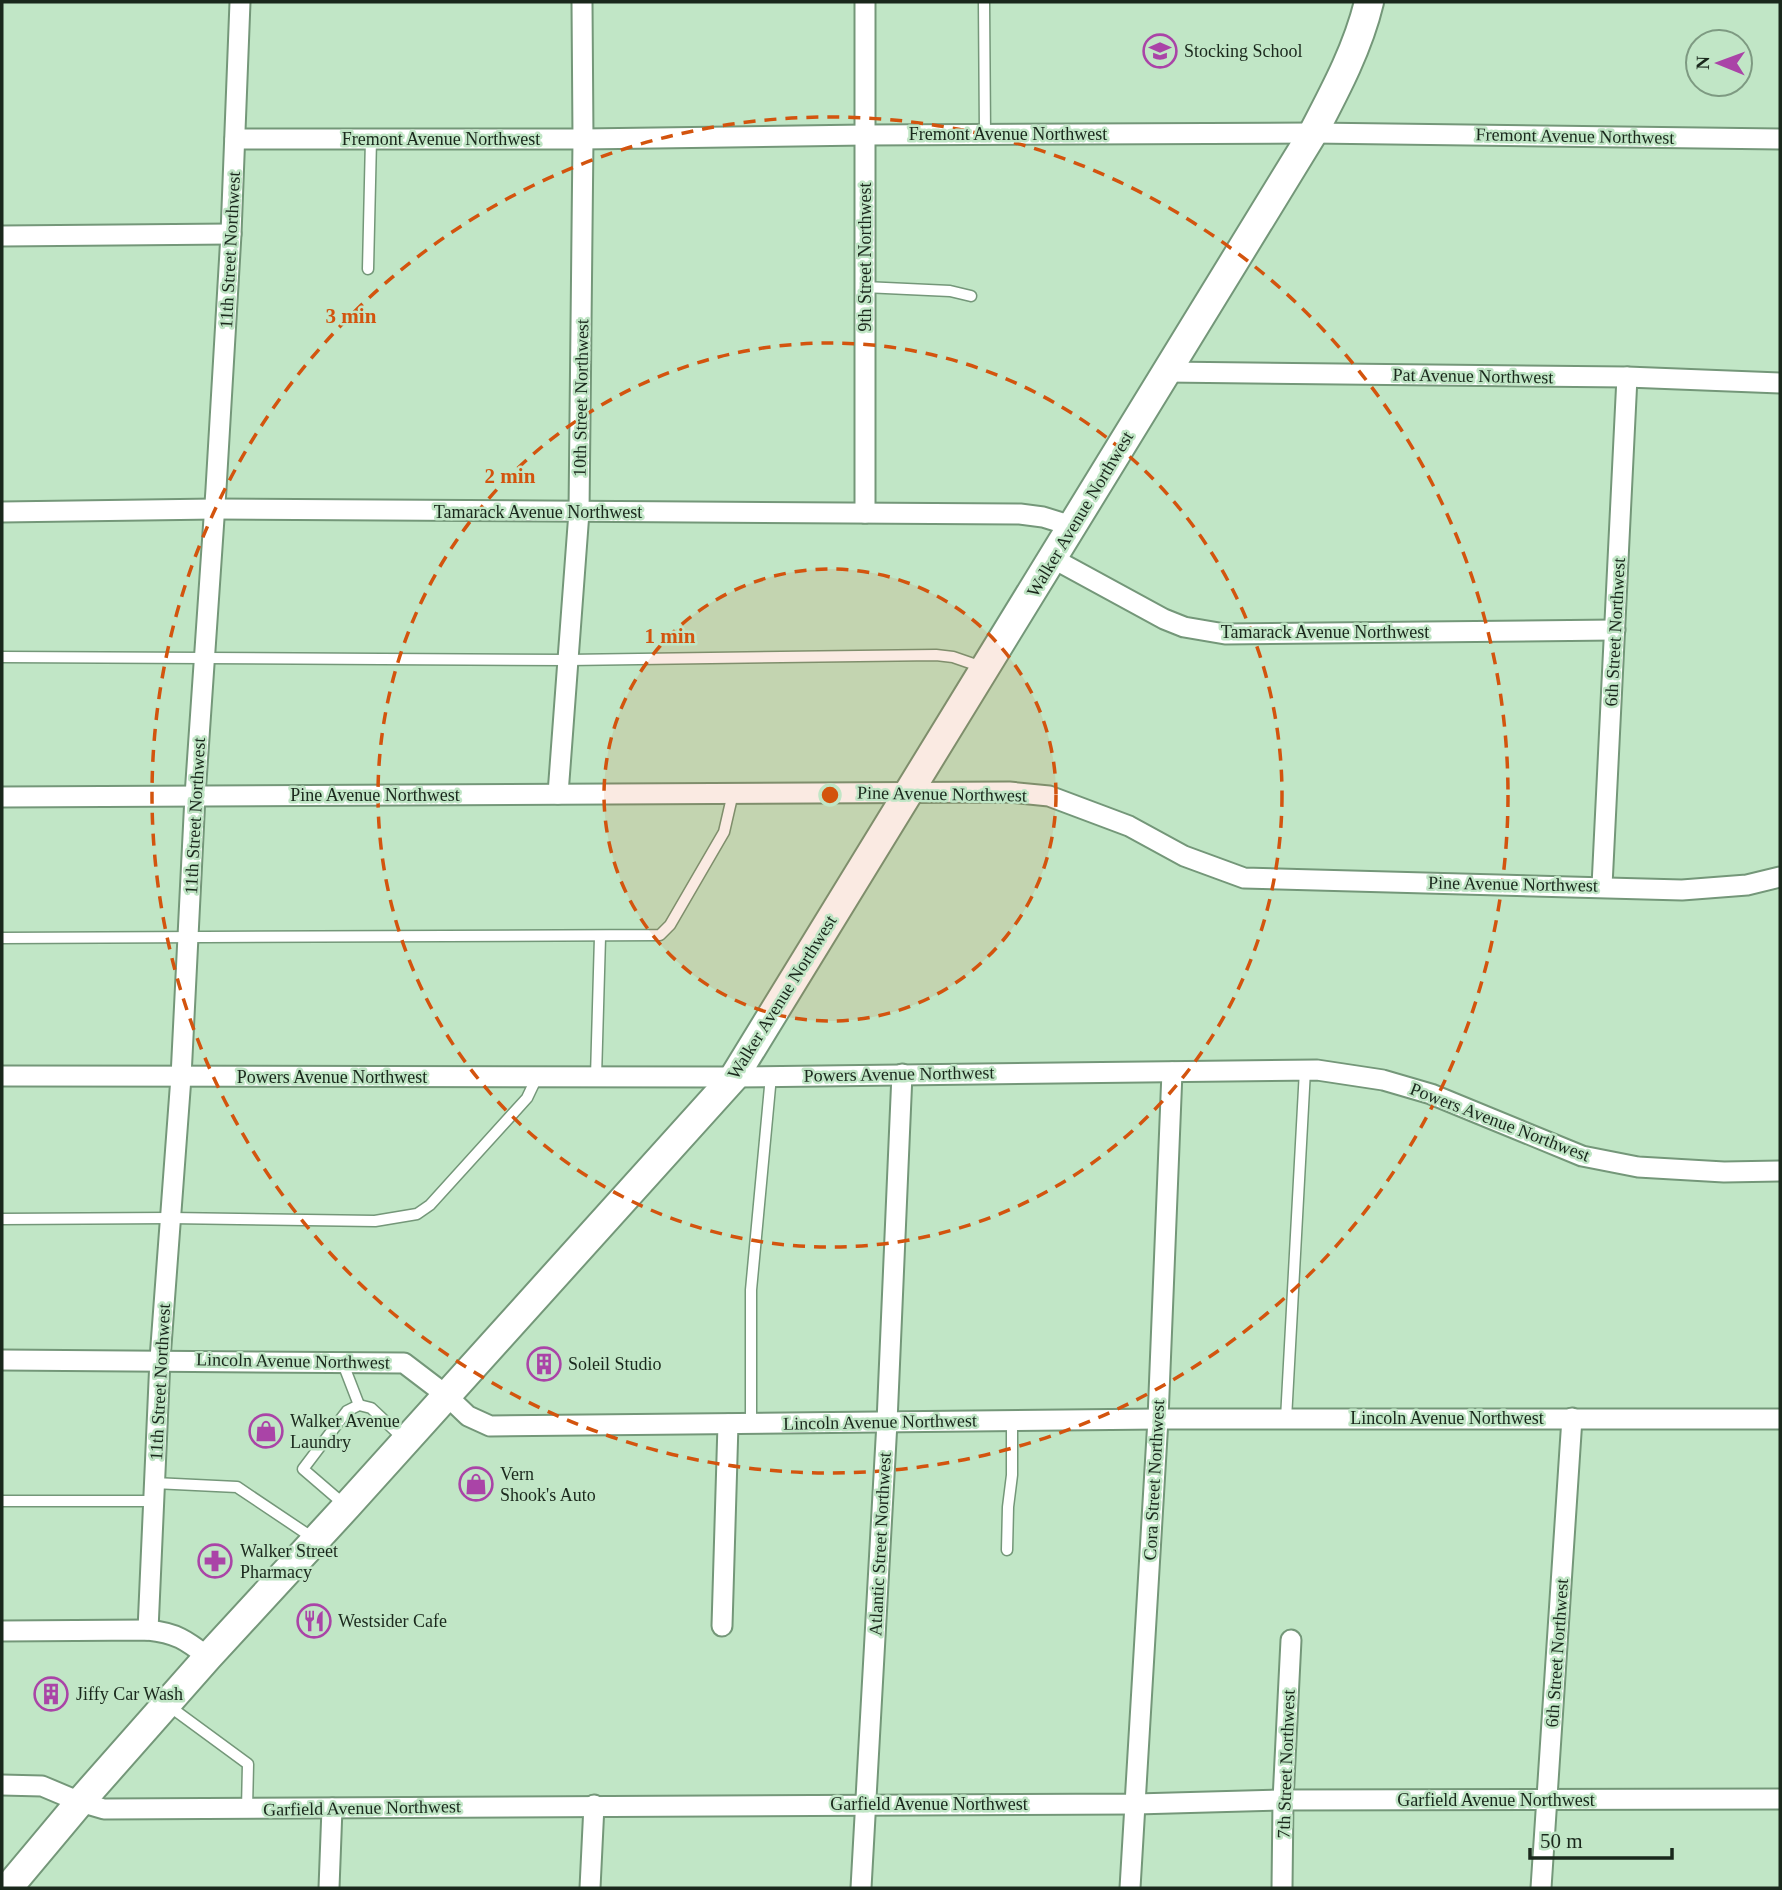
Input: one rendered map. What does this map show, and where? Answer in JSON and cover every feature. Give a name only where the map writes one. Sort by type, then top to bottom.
[{"type":"main road","points":[[1313,133],[1341,78],[1369,2]]},
{"type":"main road","name":"Walker Avenue Northwest","points":[[8,1888],[79,1802],[208,1657],[734,1077],[1313,133]]},
{"type":"street","name":"11th Street Northwest","points":[[148,1630],[160,1359],[181,1077],[195,796],[231,234],[240,2]]},
{"type":"street","name":"10th Street Northwest","points":[[558,794],[579,512],[582,2]]},
{"type":"street","name":"9th Street Northwest","points":[[864,513],[865,2]]},
{"type":"street","name":"Fremont Avenue Northwest","points":[[235,139],[1313,133],[1780,139]]},
{"type":"street","points":[[2,236],[231,234]]},
{"type":"street","name":"Pat Avenue Northwest","points":[[1166,372],[1627,377],[1780,383]]},
{"type":"street","name":"6th Street Northwest","points":[[1602,886],[1627,377]]},
{"type":"street","name":"Tamarack Avenue Northwest","points":[[2,512],[215,509],[1020,514],[1043,517],[1072,526]]},
{"type":"street","name":"Tamarack Avenue Northwest","points":[[1052,558],[1164,619],[1184,627],[1225,634],[1615,631]]},
{"type":"street","name":"Pine Avenue Northwest","points":[[2,797],[1009,792],[1049,796],[1129,826],[1184,856],[1244,878],[1682,890],[1747,885],[1780,877]]},
{"type":"street","name":"Powers Avenue Northwest","points":[[2,1076],[734,1077],[1317,1070],[1383,1080],[1431,1094],[1582,1156],[1638,1167],[1724,1172],[1780,1171]]},
{"type":"street","name":"Cora Street Northwest","points":[[1130,1888],[1158,1419],[1172,1072]]},
{"type":"street","name":"Atlantic Street Northwest","points":[[861,1888],[887,1422],[902,1074]]},
{"type":"street","name":"Lincoln Avenue Northwest","points":[[2,1360],[160,1359],[404,1363],[446,1395],[468,1416],[490,1426],[1158,1419],[1780,1419]]},
{"type":"street","name":"6th Street Northwest","points":[[1541,1888],[1572,1418]]},
{"type":"street","points":[[722,1626],[729,1424]]},
{"type":"street","points":[[2,1631],[168,1632],[183,1638],[208,1657]]},
{"type":"street","name":"7th Street Northwest","points":[[1282,1888],[1283,1800],[1291,1640]]},
{"type":"street","name":"Garfield Avenue Northwest","points":[[2,1785],[42,1786],[79,1802],[104,1809],[1780,1799]]},
{"type":"street","points":[[590,1888],[594,1805]]},
{"type":"street","points":[[329,1888],[332,1808]]},
{"type":"lane","points":[[984,2],[985,134]]},
{"type":"lane","points":[[368,269],[371,139]]},
{"type":"lane","points":[[864,287],[950,291],[971,296]]},
{"type":"lane","points":[[2,657],[568,660],[936,655],[953,657],[986,669]]},
{"type":"lane","points":[[2,939],[660,935],[670,925],[724,832],[733,793]]},
{"type":"lane","points":[[596,1077],[600,937]]},
{"type":"lane","points":[[1286,1419],[1305,1070]]},
{"type":"lane","points":[[751,1424],[751,1290],[771,1076]]},
{"type":"lane","points":[[2,1219],[375,1221],[417,1214],[430,1205],[527,1098],[537,1077]]},
{"type":"lane","points":[[342,1362],[359,1405]]},
{"type":"lane","points":[[347,1506],[303,1469],[347,1411],[359,1405],[371,1408],[405,1440]]},
{"type":"lane","points":[[1007,1550],[1012,1421]]},
{"type":"lane","points":[[2,1501],[237,1487],[314,1539]]},
{"type":"lane","points":[[166,1704],[248,1764],[247,1809]]},
{"type":"place","name":"Stocking School","points":[[1160,51]]},
{"type":"place","name":"Soleil Studio","points":[[544,1364]]},
{"type":"place","name":"Walker Avenue Laundry","points":[[266,1431]]},
{"type":"place","name":"Vern Shook's Auto","points":[[476,1484]]},
{"type":"place","name":"Walker Street Pharmacy","points":[[215,1561]]},
{"type":"place","name":"Westsider Cafe","points":[[314,1621]]},
{"type":"place","name":"Jiffy Car Wash","points":[[51,1694]]}]
